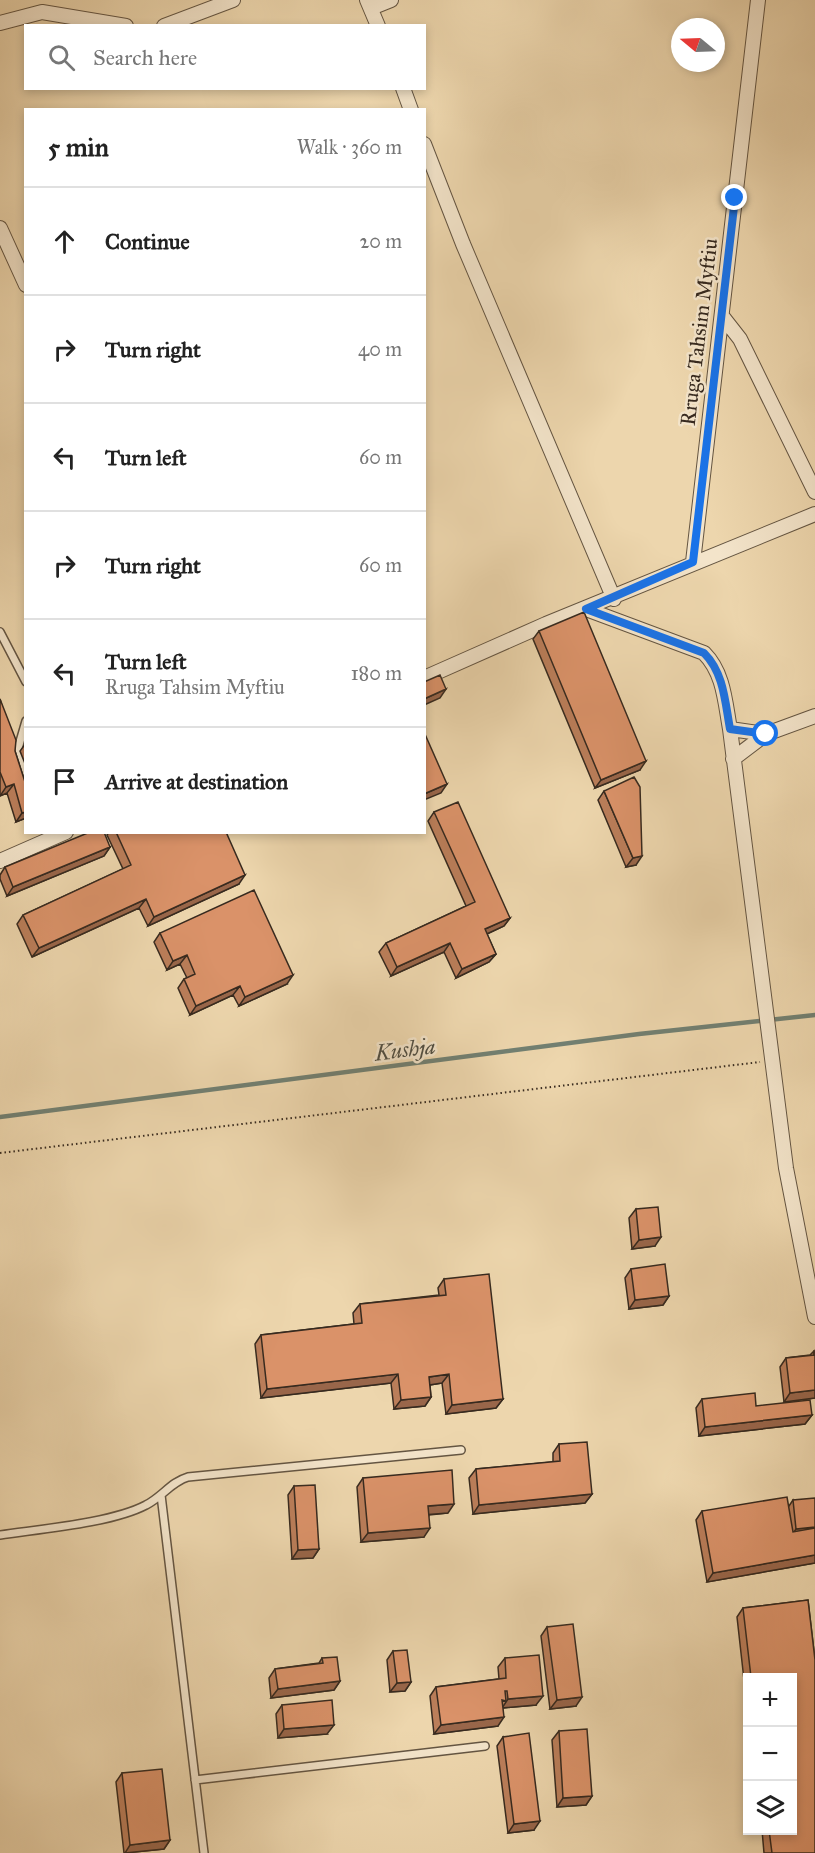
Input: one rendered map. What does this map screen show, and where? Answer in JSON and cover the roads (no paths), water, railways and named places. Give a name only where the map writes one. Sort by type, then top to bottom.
[{"type":"street","points":[[169,24],[233,0]]},
{"type":"street","points":[[377,24],[369,4],[391,0]]},
{"type":"street","name":"Rruga Tahsim Myftiu","points":[[693,562],[758,0]]},
{"type":"street","points":[[0,23],[39,6],[117,24]]},
{"type":"street","points":[[404,90],[410,108]]},
{"type":"street","points":[[426,149],[463,244],[614,598]]},
{"type":"street","points":[[0,228],[24,281]]},
{"type":"street","points":[[722,315],[740,339],[815,492]]},
{"type":"street","points":[[426,677],[693,562],[815,514]]},
{"type":"street","points":[[586,609],[704,653],[713,662],[721,678],[730,729],[786,1168],[815,1317]]},
{"type":"street","points":[[733,759],[766,734],[815,716]]},
{"type":"street","points":[[730,729],[766,734]]},
{"type":"street","points":[[0,861],[46,836]]},
{"type":"lane","points":[[0,632],[24,678]]},
{"type":"lane","points":[[24,728],[17,752],[24,771]]},
{"type":"lane","points":[[0,1535],[100,1519],[146,1506],[179,1480],[188,1477],[461,1450]]},
{"type":"lane","points":[[161,1495],[204,1853]]},
{"type":"lane","points":[[195,1780],[485,1746]]},
{"type":"waterway","name":"Kushja","points":[[0,1117],[639,1034],[815,1015]]}]
